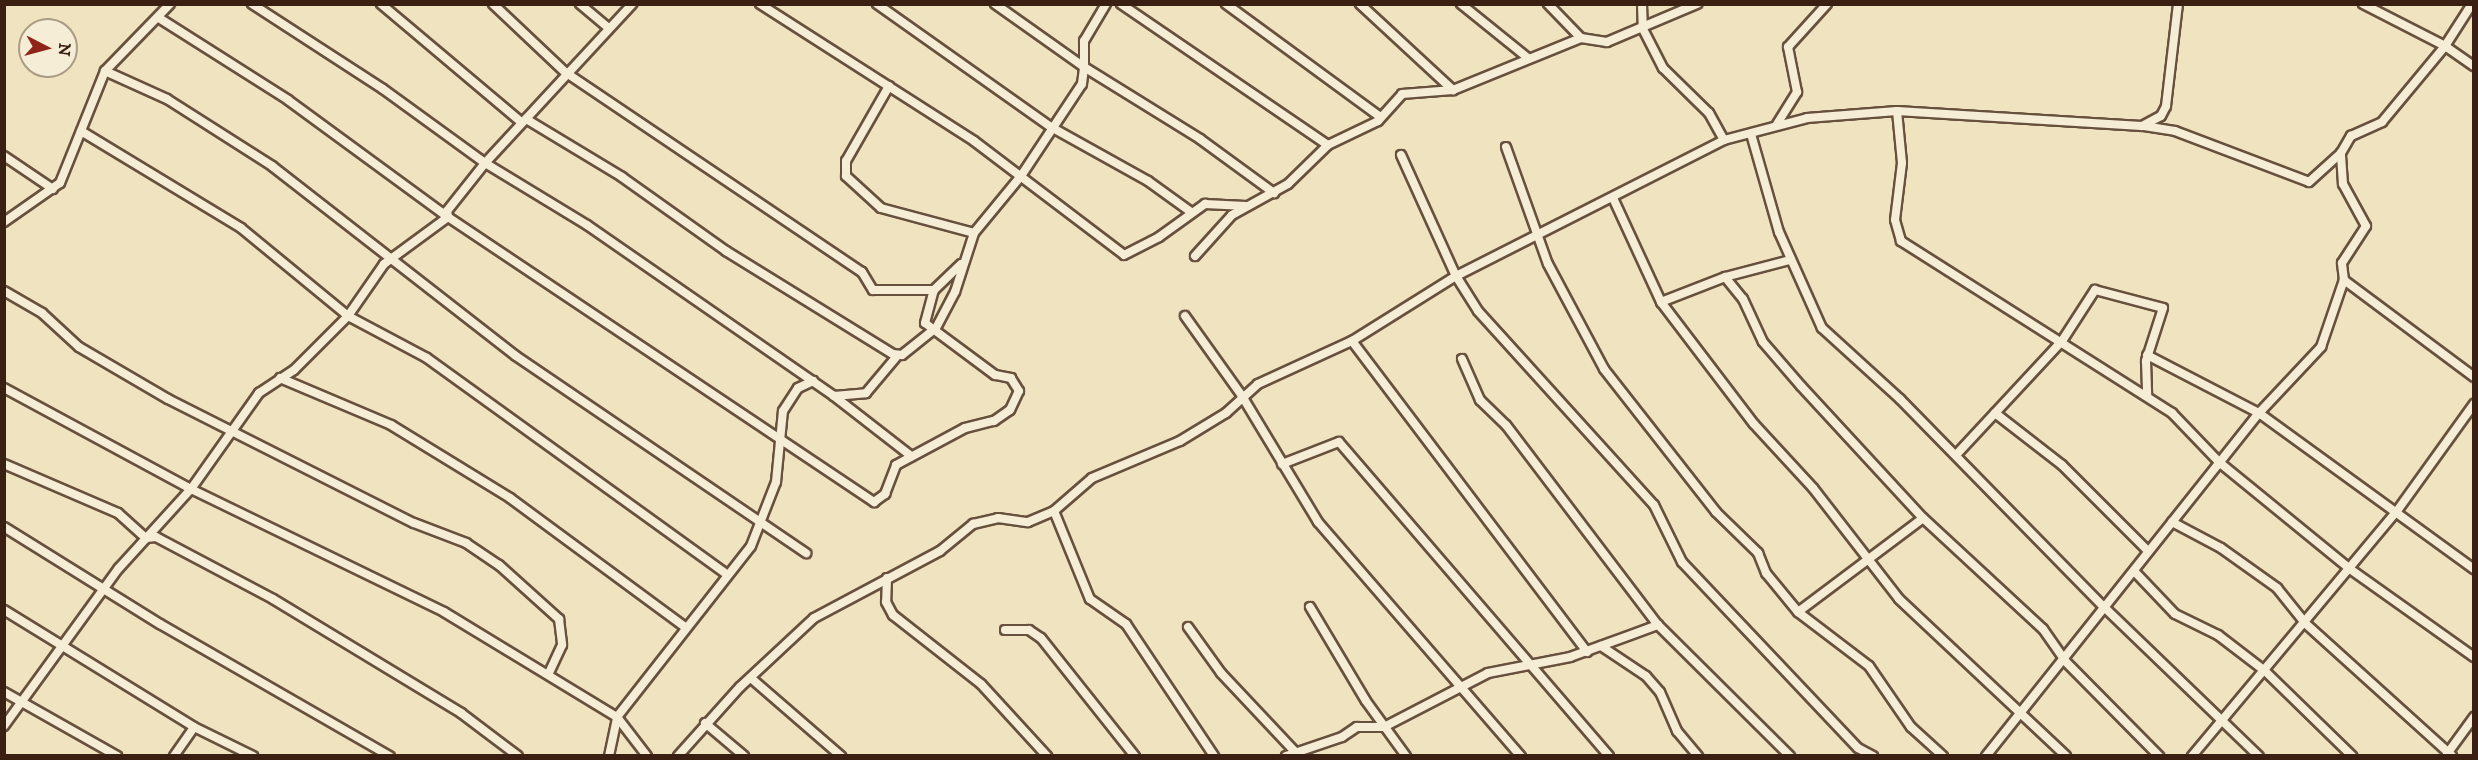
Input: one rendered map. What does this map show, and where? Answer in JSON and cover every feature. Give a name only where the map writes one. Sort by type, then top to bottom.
[{"type":"street","points":[[4,222],[53,189],[67,171],[105,72],[170,4]]},
{"type":"street","points":[[252,4],[383,89],[485,163],[587,225],[813,381],[911,456]]},
{"type":"street","points":[[381,4],[523,121],[897,356]]},
{"type":"street","points":[[493,4],[565,72],[862,272],[873,290],[934,290]]},
{"type":"street","points":[[580,4],[607,27]]},
{"type":"street","points":[[448,217],[447,211],[485,163],[565,72],[632,4]]},
{"type":"street","points":[[760,4],[889,86],[1021,176],[1124,255],[1159,237],[1205,204],[1246,206]]},
{"type":"street","points":[[877,4],[1051,127],[1148,181],[1191,212]]},
{"type":"street","points":[[995,4],[1084,67],[1200,139],[1274,193]]},
{"type":"street","points":[[834,396],[866,393],[897,356],[936,328],[957,287],[961,264],[974,233],[1021,176],[1051,127],[1074,102],[1084,67],[1084,41],[1106,4]]},
{"type":"street","points":[[1121,4],[1328,145]]},
{"type":"street","points":[[1226,4],[1379,116]]},
{"type":"street","points":[[1360,4],[1453,90]]},
{"type":"street","points":[[1461,4],[1528,58]]},
{"type":"street","points":[[1548,4],[1581,38]]},
{"type":"street","points":[[1642,4],[1643,28],[1669,77],[1702,104],[1724,140]]},
{"type":"street","points":[[1195,256],[1246,206],[1274,193],[1328,145],[1379,116],[1409,91],[1453,90],[1581,38],[1607,42],[1697,4]]},
{"type":"street","points":[[1777,124],[1797,92],[1788,46],[1827,4]]},
{"type":"street","points":[[2142,126],[2161,116],[2166,106],[2178,4]]},
{"type":"street","points":[[2363,4],[2445,46],[2474,66]]},
{"type":"street","points":[[678,756],[705,723],[814,618],[940,551],[974,524],[998,518],[1028,522],[1054,511],[1092,478],[1180,441],[1226,413],[1242,396],[1258,384],[1352,340],[1456,276],[1724,140],[1751,134],[1777,124],[1897,111],[2142,126],[2175,131],[2309,182],[2341,153],[2351,136],[2382,122],[2445,46],[2472,4]]},
{"type":"street","points":[[159,18],[288,100],[448,217],[544,277],[783,444],[874,502],[885,494],[892,470],[911,456],[965,428],[994,421],[1010,410],[1019,392],[1011,378],[995,375],[936,328],[925,322],[924,317],[934,290],[961,264]]},
{"type":"street","points":[[105,72],[167,99],[272,166],[516,356],[761,525],[806,553]]},
{"type":"street","points":[[889,86],[846,161],[846,176],[880,208],[974,233]]},
{"type":"street","points":[[1897,111],[1902,163],[1894,220],[1901,241],[2062,341],[2172,413],[2220,463],[2350,569],[2474,657]]},
{"type":"street","points":[[81,131],[241,228],[348,315],[427,358],[726,574]]},
{"type":"street","points":[[1751,134],[1790,260],[1822,328],[1956,455],[2106,609],[2259,756]]},
{"type":"street","points":[[1506,147],[1540,234],[1548,264],[1604,369],[1716,512],[1758,553],[1766,573],[1798,612],[1869,666],[1911,727],[1943,756]]},
{"type":"street","points":[[1986,756],[2020,712],[2065,661],[2148,551],[2259,413],[2321,347],[2344,279],[2342,263],[2366,226],[2343,184],[2341,153]]},
{"type":"street","points":[[1401,154],[1456,276],[1505,343],[1654,505],[1682,562],[1858,748],[1873,756]]},
{"type":"street","points":[[4,156],[53,189]]},
{"type":"street","points":[[1613,198],[1661,302],[1754,424],[1813,488],[1899,599],[2066,756]]},
{"type":"street","points":[[4,726],[64,649],[107,588],[118,568],[191,489],[235,432],[259,393],[280,378],[348,315],[384,264],[448,217]]},
{"type":"street","points":[[1661,302],[1725,277],[1790,260]]},
{"type":"street","points":[[1725,277],[1743,299],[1775,358],[1923,518],[2043,630],[2065,661],[2159,756]]},
{"type":"street","points":[[2344,279],[2474,377]]},
{"type":"street","points":[[1956,455],[2062,341],[2090,293],[2101,290],[2163,308],[2147,355],[2147,395]]},
{"type":"street","points":[[4,291],[42,313],[79,348],[235,432],[414,523],[466,543],[499,565],[559,619],[562,645],[549,673]]},
{"type":"street","points":[[1185,316],[1242,396],[1318,522],[1409,624],[1456,686],[1521,756]]},
{"type":"street","points":[[1352,340],[1587,652]]},
{"type":"street","points":[[2147,355],[2259,413],[2474,569]]},
{"type":"street","points":[[1462,359],[1480,400],[1506,426],[1658,625],[1790,756]]},
{"type":"street","points":[[280,378],[392,425],[451,461],[510,498],[685,627]]},
{"type":"street","points":[[609,756],[617,717],[664,661],[685,627],[726,574],[741,561],[761,525],[783,444],[778,428],[783,411],[798,388],[813,381]]},
{"type":"street","points":[[4,388],[191,489],[378,576],[549,673],[617,717],[647,756]]},
{"type":"street","points":[[2192,756],[2397,511],[2474,404]]},
{"type":"street","points":[[1995,413],[2062,465],[2148,551]]},
{"type":"street","points":[[1282,464],[1339,442],[1609,756]]},
{"type":"street","points":[[4,464],[118,513],[146,538],[156,537],[273,599],[461,713],[518,756]]},
{"type":"street","points":[[1054,511],[1090,599],[1126,624],[1214,756]]},
{"type":"street","points":[[1798,612],[1923,518]]},
{"type":"street","points":[[2172,522],[2253,569],[2277,588],[2305,623],[2449,754],[2474,717]]},
{"type":"street","points":[[4,527],[107,588],[160,624],[390,756]]},
{"type":"street","points":[[2134,571],[2175,614],[2218,635],[2265,671],[2352,756]]},
{"type":"street","points":[[887,578],[886,602],[892,615],[981,684],[1047,756]]},
{"type":"street","points":[[1310,607],[1384,727],[1406,756]]},
{"type":"street","points":[[4,610],[194,727],[253,756]]},
{"type":"street","points":[[1188,627],[1221,673],[1293,754],[1342,737],[1357,727],[1384,727],[1456,686],[1488,673],[1530,666],[1587,652],[1658,625]]},
{"type":"street","points":[[1005,630],[1029,630],[1041,638],[1135,756]]},
{"type":"street","points":[[1601,646],[1646,676],[1660,692],[1677,731],[1698,756]]},
{"type":"street","points":[[752,679],[842,756]]},
{"type":"street","points":[[4,692],[117,756]]},
{"type":"street","points":[[705,723],[744,756]]},
{"type":"street","points":[[174,756],[194,727]]}]
